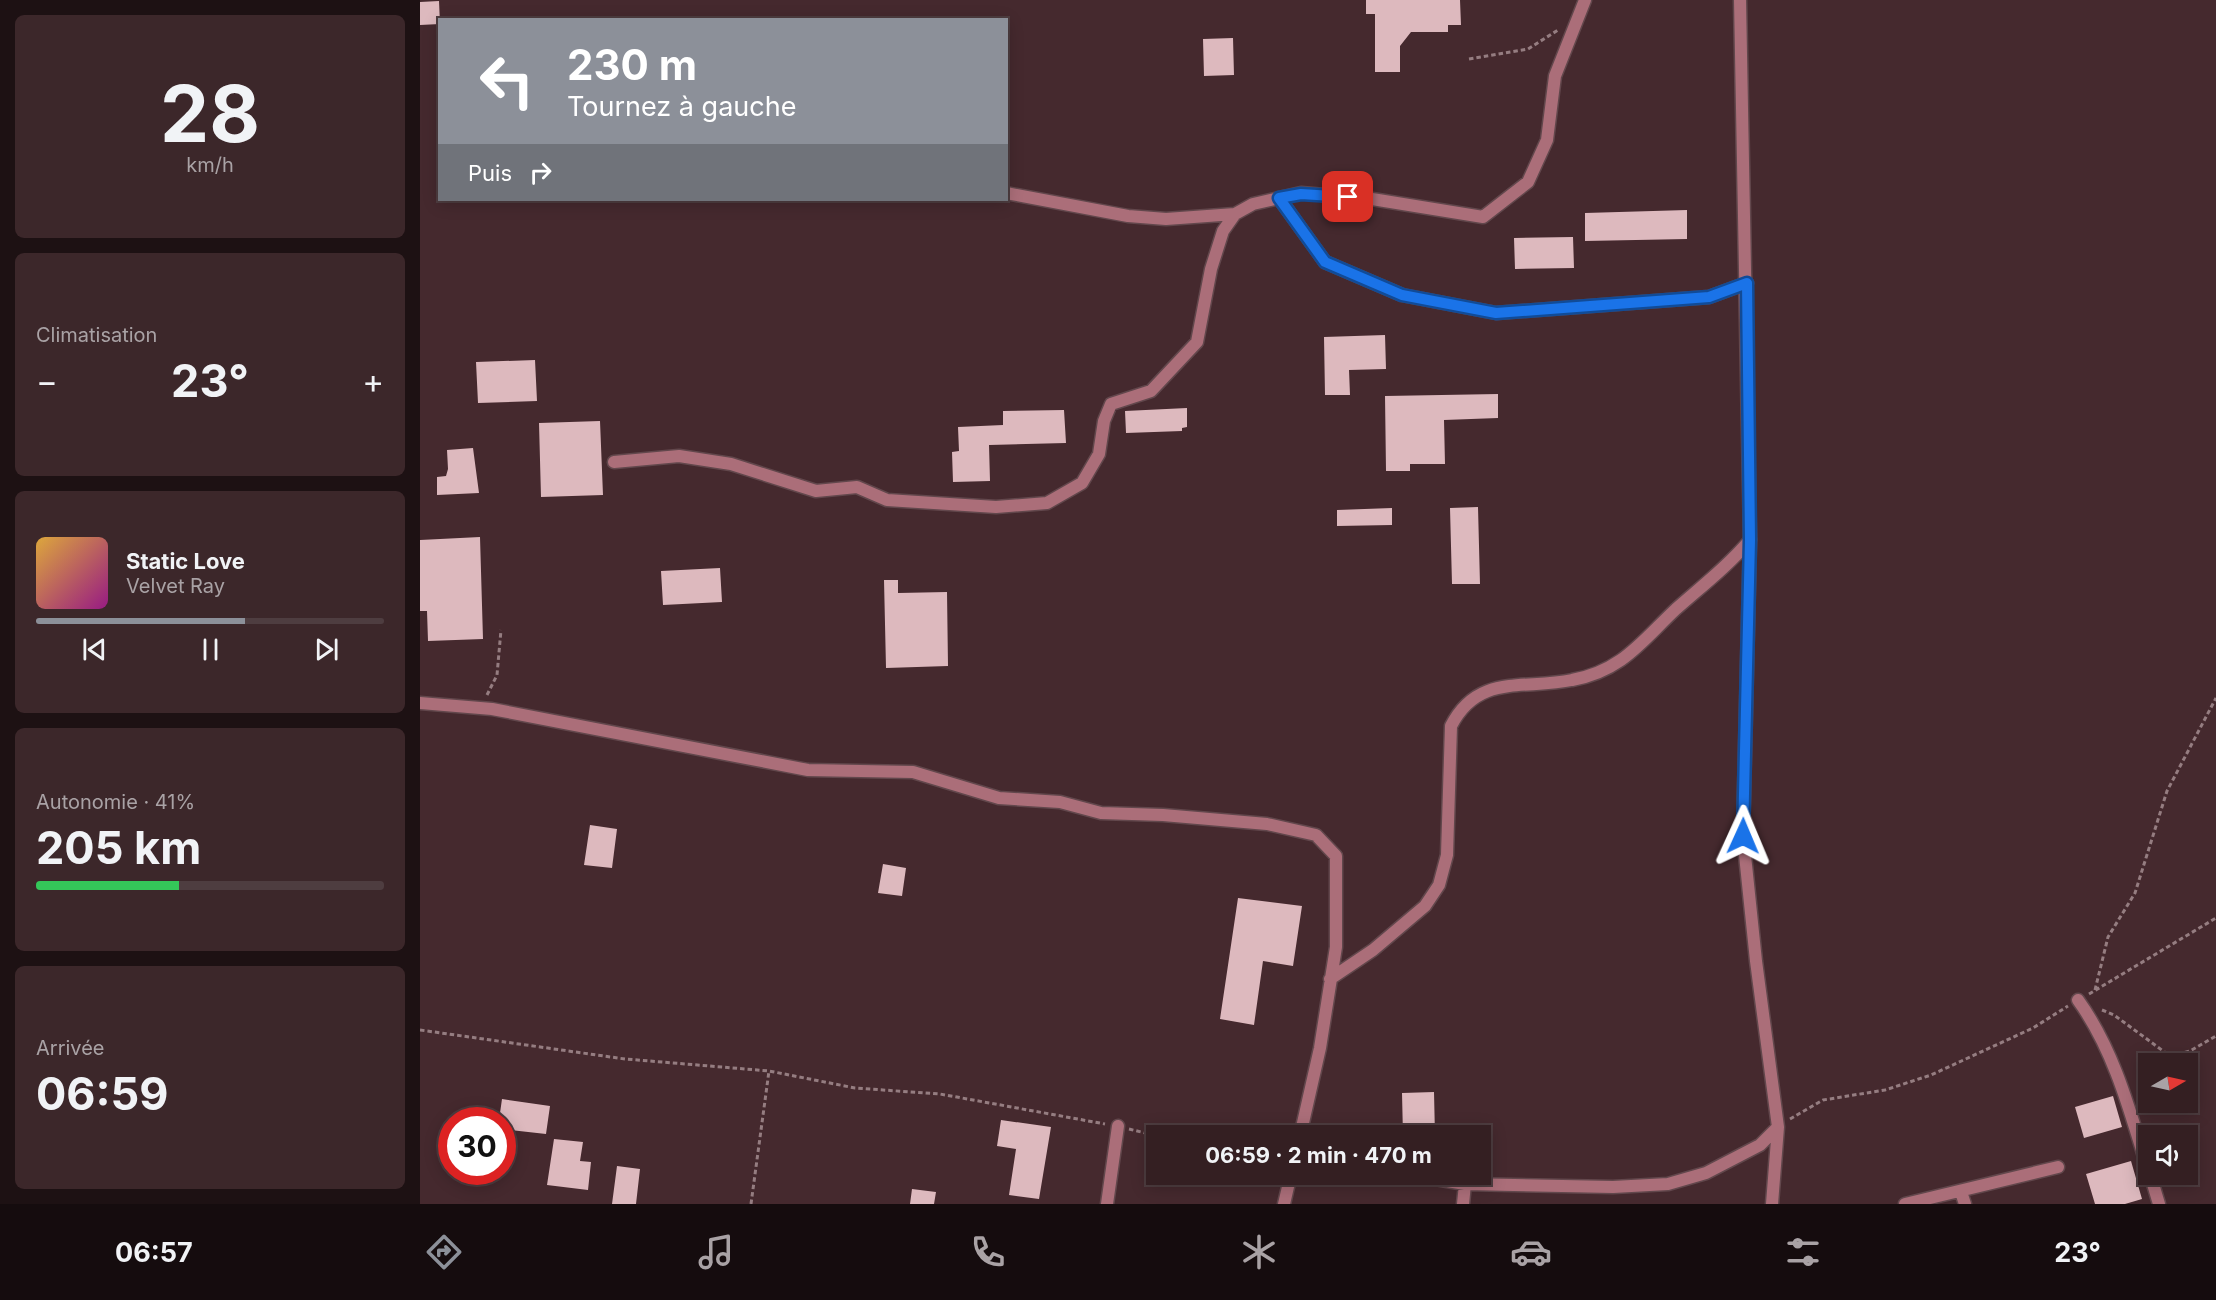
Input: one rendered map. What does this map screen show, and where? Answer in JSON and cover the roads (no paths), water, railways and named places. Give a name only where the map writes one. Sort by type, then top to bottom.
[{"type":"street","points":[[1008,194],[1128,216],[1166,219],[1234,214],[1253,204],[1301,194],[1372,199],[1483,217],[1528,182],[1547,141],[1555,76],[1585,0]]},
{"type":"street","points":[[1740,0],[1750,540],[1743,836],[1756,961],[1778,1126],[1772,1204]]},
{"type":"street","points":[[1279,198],[1325,262],[1402,295],[1496,313],[1709,297],[1747,283]]},
{"type":"street","points":[[614,462],[679,456],[731,464],[816,491],[857,487],[887,500],[996,507],[1047,503],[1082,483],[1100,454],[1104,421],[1111,404],[1151,391],[1197,342],[1211,270],[1223,231],[1234,214]]},
{"type":"street","points":[[1330,979],[1373,950],[1425,906],[1439,885],[1447,855],[1451,726],[1459,711],[1471,699],[1495,688],[1572,680],[1615,666],[1634,652],[1675,610],[1733,560],[1750,540]]},
{"type":"street","points":[[420,703],[480,707],[593,726],[808,770],[913,772],[999,798],[1060,802],[1101,813],[1163,815],[1267,825],[1316,835],[1336,856],[1336,947],[1320,1048],[1302,1125]]},
{"type":"street","points":[[2078,1000],[2100,1034],[2125,1094],[2138,1137]]},
{"type":"street","points":[[1107,1204],[1118,1126]]},
{"type":"street","points":[[1491,1185],[1612,1187],[1668,1184],[1715,1169],[1760,1145],[1778,1126]]},
{"type":"street","points":[[1905,1204],[1963,1198],[2058,1167]]},
{"type":"street","points":[[1284,1204],[1288,1185]]},
{"type":"street","points":[[1463,1204],[1465,1185]]},
{"type":"street","points":[[2153,1185],[2159,1204]]}]
